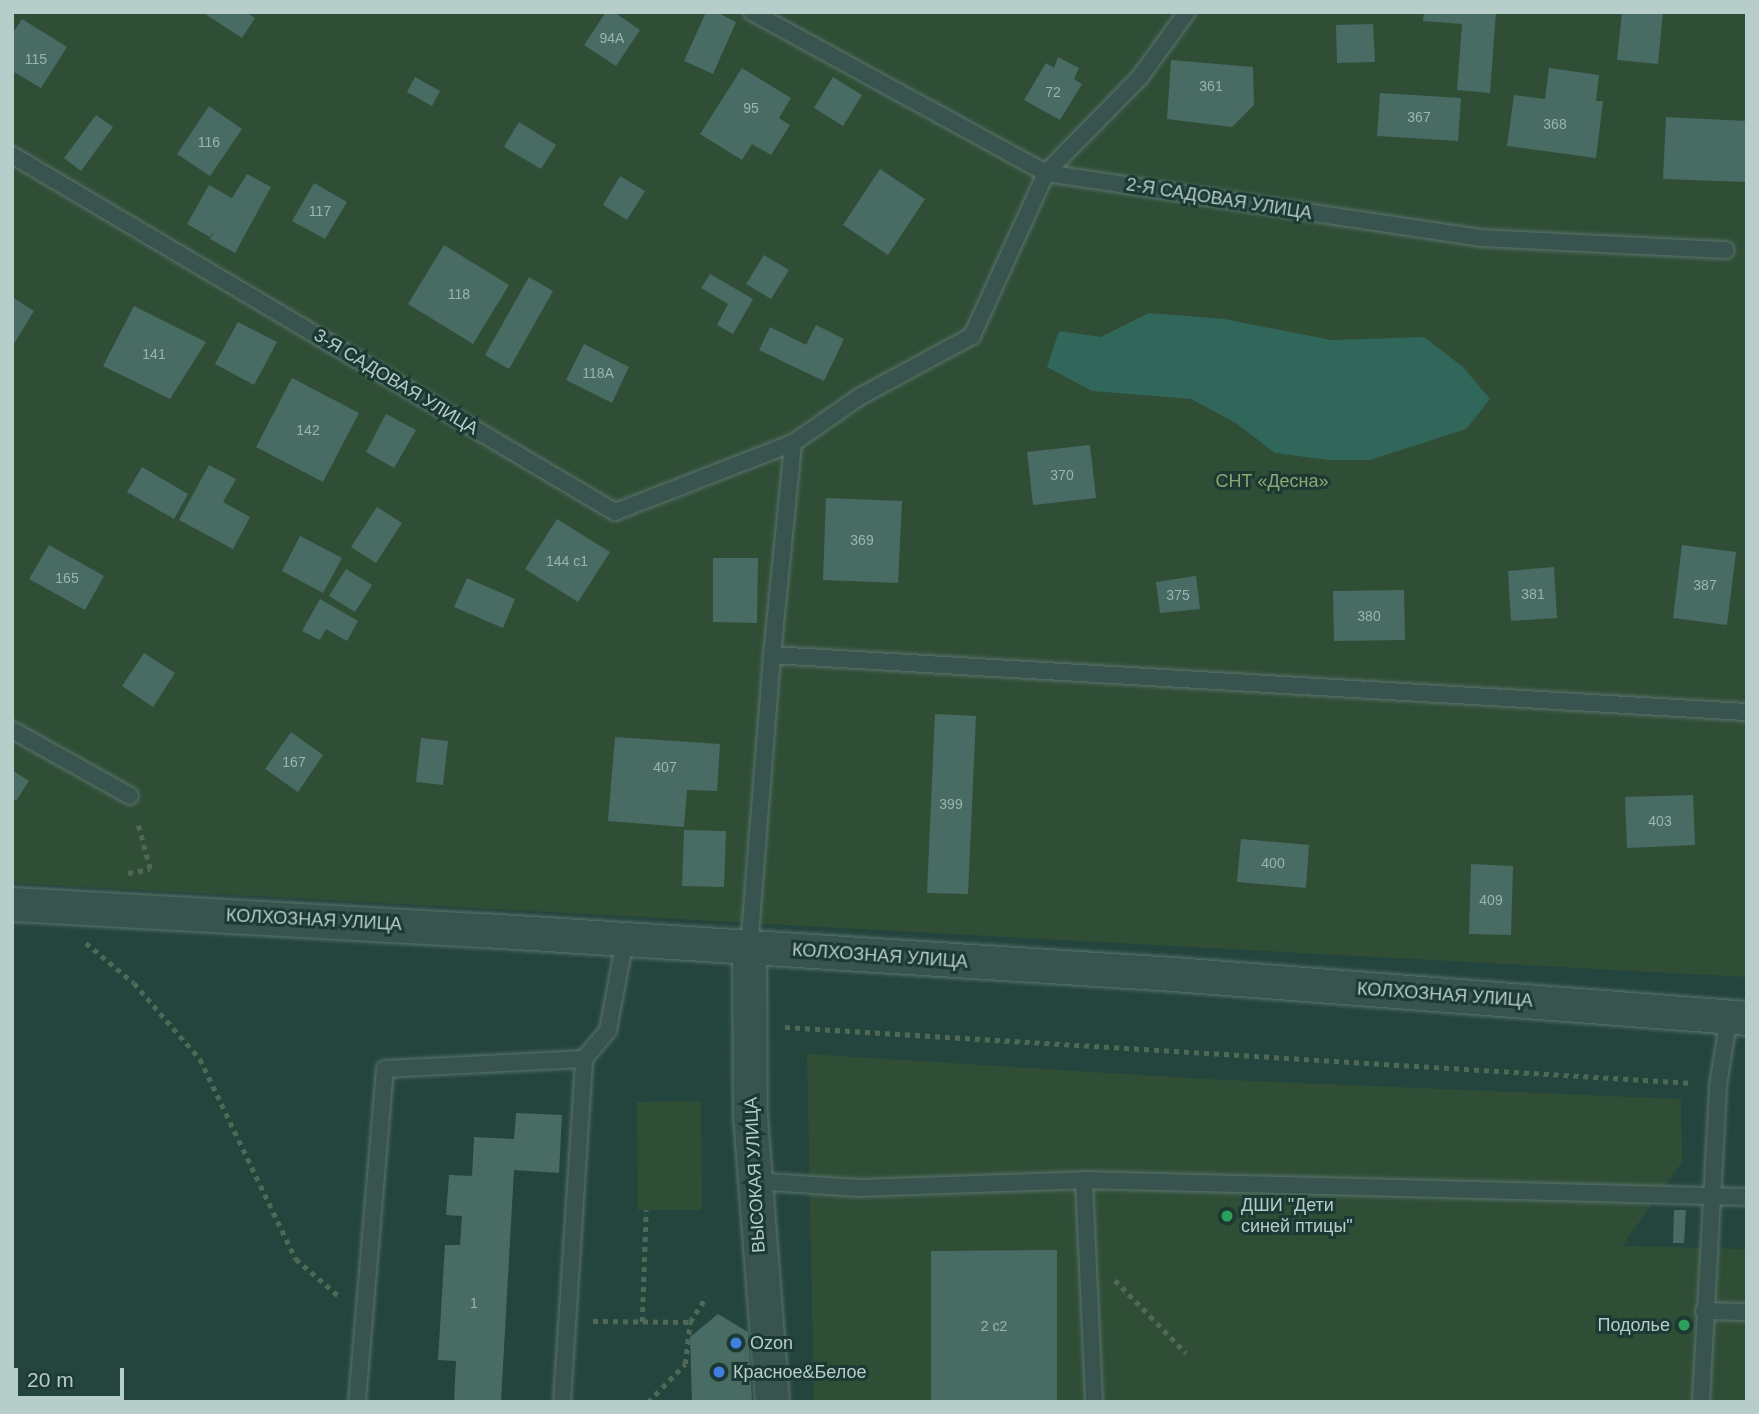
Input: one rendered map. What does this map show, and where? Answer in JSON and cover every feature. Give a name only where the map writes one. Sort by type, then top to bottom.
[{"type":"street","name":"КОЛХОЗНАЯ УЛИЦА","points":[[12,904],[1174,974],[1738,1018]]},
{"type":"street","name":"ВЫСОКАЯ УЛИЦА","points":[[749,948],[753,1181],[772,1402]]},
{"type":"lane","name":"2-Я САДОВАЯ УЛИЦА","points":[[752,12],[1046,173],[1479,238],[1726,250]]},
{"type":"lane","points":[[749,948],[772,654],[793,443],[861,396],[972,336],[1046,173],[1140,78],[1187,12]]},
{"type":"lane","name":"3-Я САДОВАЯ УЛИЦА","points":[[12,155],[615,512],[793,443]]},
{"type":"lane","points":[[772,654],[1747,712]]},
{"type":"lane","points":[[12,730],[130,796]]},
{"type":"lane","points":[[562,1402],[584,1059],[608,1030],[625,940]]},
{"type":"lane","points":[[1701,1402],[1718,1085],[1738,1018]]},
{"type":"lane","points":[[357,1402],[385,1069],[584,1059]]},
{"type":"lane","points":[[1084,1180],[1094,1402]]},
{"type":"lane","points":[[753,1181],[859,1188],[1084,1180],[1747,1197]]},
{"type":"lane","points":[[1704,1311],[1747,1312]]},
{"type":"path","points":[[123,874],[150,869],[130,796]]},
{"type":"path","points":[[83,941],[134,983],[200,1059],[296,1259],[364,1319]]},
{"type":"path","points":[[749,1024],[1718,1085]]},
{"type":"path","points":[[642,1322],[646,1210]]},
{"type":"path","points":[[1087,1252],[1186,1353]]},
{"type":"path","points":[[648,1402],[685,1364],[690,1322],[706,1297]]},
{"type":"path","points":[[568,1321],[690,1322]]},
{"type":"green space","name":"СНТ «Десна»","points":[[12,12],[1747,12],[1747,977],[12,883]]},
{"type":"green space","name":"ДШИ \"Дети синей птицы\"","points":[[807,1054],[1205,1079],[1681,1099],[1682,1162],[1622,1246],[1747,1249],[1747,1402],[814,1402]]},
{"type":"green space","points":[[701,1101],[702,1210],[638,1210],[637,1102]]},
{"type":"shaded area","points":[[1149,313],[1224,319],[1331,340],[1424,337],[1463,367],[1490,399],[1466,429],[1370,460],[1329,460],[1275,453],[1236,423],[1191,399],[1092,391],[1047,367],[1059,331],[1101,337]]},
{"type":"building","points":[[202,12],[246,12],[255,18],[242,38]]},
{"type":"building","points":[[606,12],[614,12],[640,30],[616,66],[584,45]]},
{"type":"building","points":[[706,12],[716,12],[736,22],[713,74],[684,61]]},
{"type":"building","points":[[1424,12],[1496,12],[1490,93],[1457,90],[1462,24],[1423,21]]},
{"type":"building","points":[[1622,12],[1663,12],[1658,64],[1617,60]]},
{"type":"building","points":[[22,19],[67,47],[41,88],[12,71],[12,34]]},
{"type":"building","points":[[1373,24],[1375,62],[1337,63],[1336,25]]},
{"type":"building","points":[[1058,57],[1079,68],[1074,79],[1082,84],[1060,120],[1024,100],[1046,63],[1054,68]]},
{"type":"building","points":[[1171,60],[1253,67],[1254,105],[1232,127],[1167,119]]},
{"type":"building","points":[[742,68],[791,98],[779,118],[790,125],[771,155],[752,144],[742,160],[700,134]]},
{"type":"building","points":[[1549,68],[1599,75],[1596,101],[1603,101],[1596,158],[1507,146],[1514,95],[1545,99]]},
{"type":"building","points":[[415,77],[440,91],[432,106],[407,92]]},
{"type":"building","points":[[833,77],[862,95],[843,126],[814,108]]},
{"type":"building","points":[[1380,93],[1461,98],[1458,141],[1377,136]]},
{"type":"building","points":[[209,106],[242,129],[210,176],[177,154]]},
{"type":"building","points":[[96,115],[113,127],[81,171],[64,158]]},
{"type":"building","points":[[1666,117],[1747,121],[1747,182],[1663,179]]},
{"type":"building","points":[[519,122],[556,145],[541,169],[504,147]]},
{"type":"building","points":[[880,169],[925,199],[888,255],[843,225]]},
{"type":"building","points":[[247,174],[271,187],[235,253],[210,239],[216,228],[210,237],[187,224],[209,185],[232,198]]},
{"type":"building","points":[[620,176],[645,191],[627,220],[603,205]]},
{"type":"building","points":[[314,183],[347,202],[325,239],[292,221]]},
{"type":"building","points":[[444,245],[509,285],[473,344],[408,304]]},
{"type":"building","points":[[764,255],[789,270],[771,299],[746,284]]},
{"type":"building","points":[[710,274],[753,299],[733,334],[717,325],[728,304],[701,288]]},
{"type":"building","points":[[529,277],[553,291],[509,369],[485,355]]},
{"type":"building","points":[[12,297],[34,311],[12,347]]},
{"type":"building","points":[[134,306],[206,342],[170,399],[103,366]]},
{"type":"building","points":[[238,322],[277,342],[254,385],[215,364]]},
{"type":"building","points":[[816,325],[844,339],[824,381],[759,350],[770,327],[806,345]]},
{"type":"building","points":[[584,344],[629,367],[612,403],[566,380]]},
{"type":"building","points":[[292,378],[359,413],[323,482],[256,447]]},
{"type":"building","points":[[386,414],[416,430],[394,468],[366,452]]},
{"type":"building","points":[[1090,445],[1096,498],[1033,505],[1027,452]]},
{"type":"building","points":[[209,465],[236,479],[223,502],[250,517],[233,549],[179,520]]},
{"type":"building","points":[[142,467],[188,494],[174,519],[127,492]]},
{"type":"building","points":[[826,498],[902,501],[898,583],[823,580]]},
{"type":"building","points":[[377,507],[402,523],[376,563],[351,547]]},
{"type":"building","points":[[557,519],[610,552],[578,602],[525,569]]},
{"type":"building","points":[[300,536],[342,558],[323,593],[282,571]]},
{"type":"building","points":[[49,545],[104,576],[85,610],[29,579]]},
{"type":"building","points":[[1682,545],[1736,552],[1727,625],[1673,618]]},
{"type":"building","points":[[713,558],[758,558],[757,623],[713,622]]},
{"type":"building","points":[[1554,567],[1557,618],[1511,621],[1508,571]]},
{"type":"building","points":[[346,569],[372,585],[355,612],[329,596]]},
{"type":"building","points":[[1196,576],[1200,609],[1160,613],[1156,582]]},
{"type":"building","points":[[467,578],[515,599],[503,628],[454,607]]},
{"type":"building","points":[[1404,590],[1405,640],[1334,641],[1333,591]]},
{"type":"building","points":[[320,599],[358,621],[347,641],[326,629],[320,640],[302,631]]},
{"type":"building","points":[[144,653],[175,673],[153,707],[122,686]]},
{"type":"building","points":[[935,714],[976,716],[968,894],[927,893]]},
{"type":"building","points":[[291,732],[323,755],[298,792],[265,769]]},
{"type":"building","points":[[615,737],[720,744],[717,791],[687,790],[684,827],[608,821]]},
{"type":"building","points":[[421,738],[448,741],[443,785],[416,782]]},
{"type":"building","points":[[12,770],[29,781],[16,801],[12,798]]},
{"type":"building","points":[[1693,795],[1695,845],[1627,848],[1625,797]]},
{"type":"building","points":[[684,830],[726,831],[724,887],[682,886]]},
{"type":"building","points":[[1241,839],[1309,845],[1306,888],[1237,882]]},
{"type":"building","points":[[1471,864],[1513,866],[1511,935],[1469,934]]},
{"type":"building","points":[[516,1113],[562,1115],[559,1173],[514,1170],[501,1402],[454,1402],[456,1361],[438,1360],[445,1245],[460,1245],[462,1216],[446,1215],[449,1175],[472,1176],[474,1137],[514,1139]]},
{"type":"building","points":[[1674,1210],[1686,1210],[1684,1243],[1673,1243]]},
{"type":"building","points":[[1057,1250],[1057,1402],[931,1402],[931,1251]]},
{"type":"building","points":[[718,1314],[748,1332],[752,1402],[692,1402],[690,1337]]},
{"type":"place","name":"ДШИ \"Дети синей птицы\"","points":[[1227,1216]]},
{"type":"place","name":"Подолье","points":[[1684,1325]]},
{"type":"place","name":"Ozon","points":[[736,1343]]},
{"type":"place","name":"Красное&Белое","points":[[719,1372]]}]
